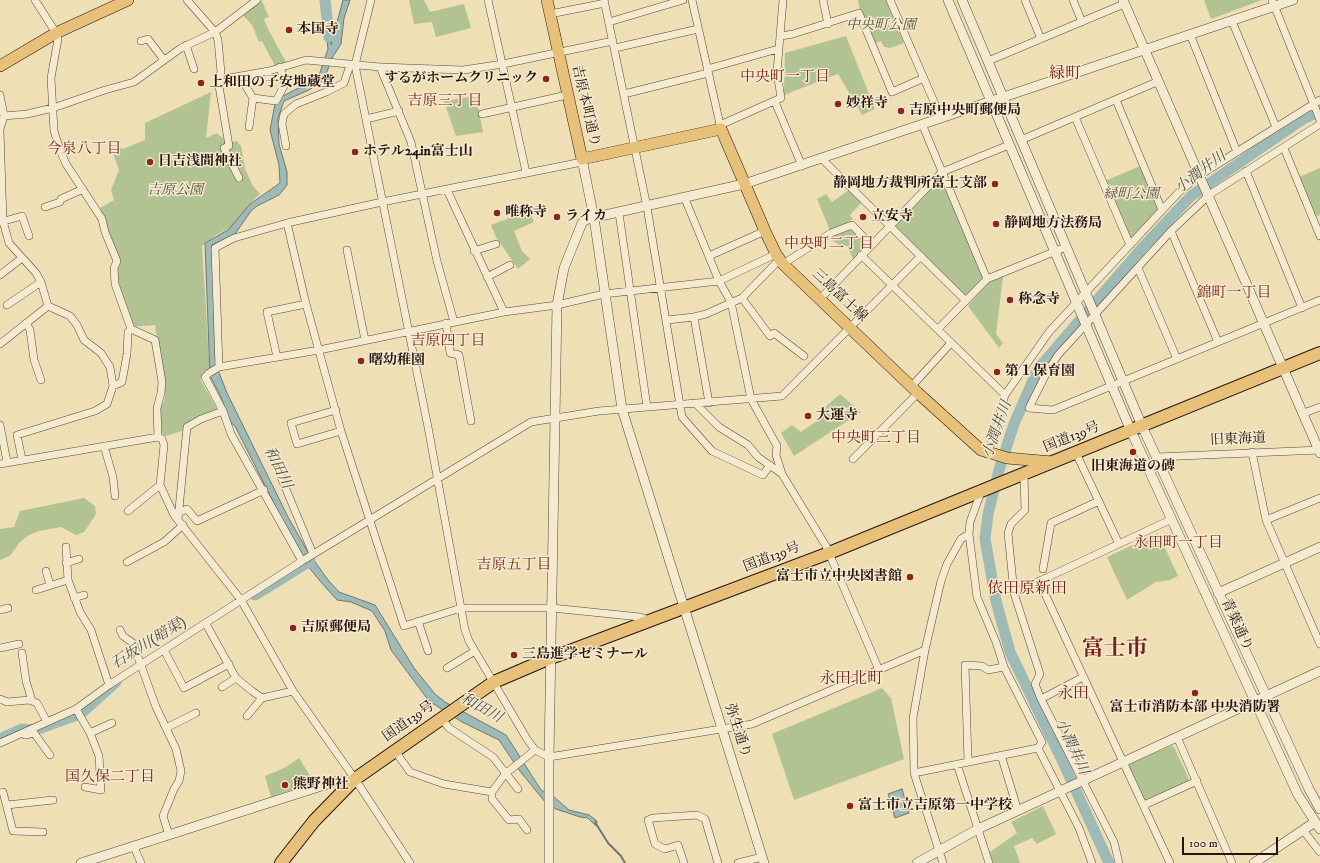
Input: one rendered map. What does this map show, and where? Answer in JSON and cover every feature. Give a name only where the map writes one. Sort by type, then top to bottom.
[{"type":"highway","name":"国道139号","points":[[281,863],[314,821],[355,779],[494,682],[551,658],[829,553],[1320,353]]},
{"type":"main road","points":[[0,65],[56,33],[128,0]]},
{"type":"main road","name":"吉原本町通り","points":[[547,0],[582,161]]},
{"type":"main road","points":[[582,161],[720,127]]},
{"type":"main road","name":"三島富士線","points":[[720,127],[765,231],[779,259],[914,390],[975,446],[997,456],[1052,462]]},
{"type":"street","points":[[35,0],[56,33],[58,39],[51,78],[54,132],[60,150],[66,164],[102,219],[105,232],[117,261],[114,268],[115,284],[131,329],[155,340],[162,382],[161,393],[156,408],[158,437]]},
{"type":"street","points":[[187,0],[215,32],[220,57],[221,72],[218,80],[229,146],[224,148],[239,178]]},
{"type":"street","points":[[4,116],[27,114],[53,108],[105,90],[134,82],[186,45],[215,32],[257,0]]},
{"type":"street","points":[[286,146],[282,124],[284,114],[296,104],[326,92],[344,82],[352,65],[371,0]]},
{"type":"street","points":[[488,0],[513,107],[526,172]]},
{"type":"street","points":[[609,22],[683,0]]},
{"type":"street","points":[[692,0],[720,127],[781,98],[777,72],[783,0]]},
{"type":"street","points":[[823,0],[828,24]]},
{"type":"street","points":[[890,0],[941,118]]},
{"type":"street","name":"青葉通り","points":[[948,0],[1131,431],[1298,795],[1317,826]]},
{"type":"street","name":"青葉通り","points":[[962,0],[1122,381],[1218,593],[1320,809]]},
{"type":"street","points":[[1025,0],[1041,39]]},
{"type":"street","points":[[1073,0],[1082,22]]},
{"type":"street","points":[[549,863],[549,757],[557,305],[564,268],[582,223],[587,219],[684,199],[744,184],[802,166],[922,124],[1232,21],[1274,3],[1293,0]]},
{"type":"street","points":[[550,14],[604,1],[647,207],[662,288],[682,417],[712,451],[764,475],[770,465]]},
{"type":"street","points":[[988,61],[1082,22],[1124,2],[1320,451]]},
{"type":"street","points":[[1274,3],[1317,101],[1320,120]]},
{"type":"street","points":[[781,36],[828,24],[859,13],[892,92],[924,78]]},
{"type":"street","points":[[1232,21],[1276,127]]},
{"type":"street","points":[[218,80],[240,78],[306,60],[331,64],[463,70],[698,29]]},
{"type":"street","points":[[1190,34],[1237,152]]},
{"type":"street","points":[[141,41],[148,39],[164,60]]},
{"type":"street","points":[[186,45],[194,69]]},
{"type":"street","points":[[624,94],[708,71],[778,49]]},
{"type":"street","points":[[352,65],[366,119],[428,427],[436,478],[465,630],[474,651],[535,750],[549,757],[752,724],[925,650]]},
{"type":"street","points":[[254,98],[276,101],[285,84],[280,67]]},
{"type":"street","points":[[380,67],[411,142],[450,323],[450,353],[459,355],[471,421]]},
{"type":"street","points":[[240,78],[254,98],[249,127]]},
{"type":"street","points":[[1021,140],[1159,81]]},
{"type":"street","points":[[0,95],[4,116],[0,130],[2,222],[9,243],[36,273],[41,282],[48,306],[70,316],[77,324],[84,340],[102,353],[110,367],[113,386],[107,404],[95,411],[17,435],[22,459]]},
{"type":"street","points":[[482,114],[567,95]]},
{"type":"street","points":[[1116,100],[1162,210]]},
{"type":"street","points":[[997,456],[1005,395],[1049,332],[1077,304],[1179,192],[1200,175],[1317,101]]},
{"type":"street","points":[[775,102],[802,166]]},
{"type":"street","points":[[366,119],[399,111]]},
{"type":"street","points":[[1075,117],[1130,245]]},
{"type":"street","points":[[922,124],[987,280]]},
{"type":"street","points":[[1320,124],[1209,195],[1171,231],[1058,355],[1046,374],[1029,408],[1053,410],[1320,300]]},
{"type":"street","points":[[820,299],[942,172],[1010,145]]},
{"type":"street","points":[[1284,148],[1317,218],[1320,236]]},
{"type":"street","points":[[822,158],[966,301]]},
{"type":"street","points":[[219,367],[216,248],[234,238],[287,223],[582,161]]},
{"type":"street","name":"吉原本町通り","points":[[582,161],[594,218],[622,409]]},
{"type":"street","points":[[1246,171],[1302,308]]},
{"type":"street","points":[[45,207],[60,202],[61,199],[83,189]]},
{"type":"street","points":[[447,190],[474,251],[504,312]]},
{"type":"street","points":[[684,199],[719,281],[731,302],[751,399],[778,446],[776,455],[782,474],[829,553],[879,670]]},
{"type":"street","points":[[619,213],[647,407]]},
{"type":"street","points":[[2,222],[22,216],[29,236]]},
{"type":"street","points":[[287,223],[306,304],[341,431],[368,520],[404,626],[461,608],[552,608],[640,617],[650,620]]},
{"type":"street","points":[[302,561],[264,490],[231,434],[223,411],[205,377],[219,367],[319,350],[504,312],[557,305],[604,294],[719,281],[779,259],[831,233],[852,225],[871,245]]},
{"type":"street","points":[[709,256],[765,231]]},
{"type":"street","points":[[1171,231],[1218,342]]},
{"type":"street","points":[[474,251],[496,244]]},
{"type":"street","points":[[938,329],[987,280],[1066,247]]},
{"type":"street","points":[[347,250],[365,340]]},
{"type":"street","points":[[861,255],[1005,395]]},
{"type":"street","points":[[0,743],[76,708],[109,684],[142,667],[242,603],[313,554],[436,478],[531,422],[556,417],[622,409],[782,396],[893,286],[921,256]]},
{"type":"street","points":[[0,275],[22,258]]},
{"type":"street","points":[[667,320],[706,314],[742,298],[779,259]]},
{"type":"street","points":[[487,277],[510,265]]},
{"type":"street","points":[[1138,268],[1177,359]]},
{"type":"street","points":[[7,305],[41,282]]},
{"type":"street","points":[[742,298],[770,336],[774,333],[804,356]]},
{"type":"street","points":[[277,357],[266,312],[306,304]]},
{"type":"street","points":[[0,344],[48,306]]},
{"type":"street","points":[[694,316],[709,403]]},
{"type":"street","points":[[26,323],[30,330],[34,360],[41,380]]},
{"type":"street","points":[[113,386],[122,382],[127,354],[128,332],[131,329]]},
{"type":"street","points":[[853,459],[914,390],[951,343]]},
{"type":"street","points":[[696,404],[719,427],[748,445],[782,474]]},
{"type":"street","points":[[1304,413],[1320,407]]},
{"type":"street","name":"弥生通り","points":[[622,409],[763,860]]},
{"type":"street","points":[[336,410],[291,423],[297,444],[341,431]]},
{"type":"street","points":[[180,519],[187,427],[201,419],[223,411]]},
{"type":"street","points":[[0,426],[4,463],[158,437],[162,439],[164,445],[160,484],[174,515],[180,519],[242,603],[292,691],[355,779],[410,863]]},
{"type":"street","points":[[104,446],[113,477],[115,496]]},
{"type":"street","name":"旧東海道","points":[[1157,457],[1252,452],[1320,451]]},
{"type":"street","points":[[1252,452],[1266,520],[1283,563],[1320,644]]},
{"type":"street","points":[[1076,453],[1119,544]]},
{"type":"street","points":[[278,470],[313,554]]},
{"type":"street","points":[[1024,474],[1025,510],[1011,524],[1008,533],[1014,593],[1040,674],[1035,684],[1040,698],[1114,842],[1119,863]]},
{"type":"street","points":[[128,511],[160,484]]},
{"type":"street","points":[[127,562],[164,542],[187,509],[197,521],[264,490]]},
{"type":"street","points":[[914,773],[1038,748],[1042,742],[1004,667],[996,642],[977,597],[969,534],[970,522],[981,492]]},
{"type":"street","points":[[1266,520],[1320,498]]},
{"type":"street","points":[[1043,569],[1051,523],[1099,500]]},
{"type":"street","points":[[1014,593],[1172,519]]},
{"type":"street","points":[[943,863],[914,773],[913,718],[925,650],[945,570],[961,539],[969,534]]},
{"type":"street","points":[[1218,593],[1320,547]]},
{"type":"street","points":[[66,548],[68,580],[74,598],[91,630],[109,684]]},
{"type":"street","points":[[66,563],[79,559]]},
{"type":"street","points":[[46,571],[50,585]]},
{"type":"street","points":[[36,590],[68,580]]},
{"type":"street","points":[[1039,581],[1170,863]]},
{"type":"street","points":[[74,598],[84,595]]},
{"type":"street","points":[[0,610],[8,608]]},
{"type":"street","points":[[418,621],[428,651]]},
{"type":"street","points":[[207,625],[236,678],[262,698]]},
{"type":"street","points":[[120,630],[123,636],[133,643],[156,707],[176,749],[181,771],[179,781],[174,789],[163,816],[169,835]]},
{"type":"street","points":[[0,648],[19,644]]},
{"type":"street","points":[[447,668],[474,651]]},
{"type":"street","points":[[165,652],[184,688],[229,664]]},
{"type":"street","points":[[22,653],[27,673],[26,681],[32,701]]},
{"type":"street","points":[[968,762],[965,665],[982,666],[988,670],[1004,667]]},
{"type":"street","points":[[917,863],[978,829],[1320,671]]},
{"type":"street","points":[[1040,698],[1083,677]]},
{"type":"street","points":[[222,687],[236,678]]},
{"type":"street","points":[[247,716],[262,698],[292,691]]},
{"type":"street","points":[[0,699],[7,702],[29,700],[38,703],[48,722]]},
{"type":"street","points":[[76,708],[90,733],[99,756],[101,790],[86,787]]},
{"type":"street","points":[[166,728],[196,713]]},
{"type":"street","points":[[444,716],[449,728],[493,757],[518,789]]},
{"type":"street","points":[[90,733],[112,723]]},
{"type":"street","points":[[28,731],[34,733],[50,755]]},
{"type":"street","points":[[1177,737],[1232,863]]},
{"type":"street","points":[[1038,748],[1079,828],[1090,862]]},
{"type":"street","points":[[395,750],[410,772],[444,784],[492,792]]},
{"type":"street","points":[[526,830],[520,819],[509,820],[492,799],[492,792],[505,774],[535,750]]},
{"type":"street","points":[[1001,755],[1018,811]]},
{"type":"street","points":[[957,764],[989,863]]},
{"type":"street","points":[[81,863],[334,782],[355,779]]},
{"type":"street","points":[[1144,806],[1197,782]]},
{"type":"street","points":[[3,792],[13,831],[43,832]]},
{"type":"street","points":[[7,804],[53,800]]},
{"type":"street","points":[[684,863],[678,845],[665,849],[655,844],[648,820],[653,818],[697,816],[705,819],[718,863]]},
{"type":"street","points":[[1254,863],[1303,830],[1317,826]]},
{"type":"street","points":[[1303,830],[1320,851]]},
{"type":"street","points":[[134,847],[141,863]]},
{"type":"street","points":[[738,863],[763,860]]},
{"type":"green space","points":[[409,0],[424,0],[430,12],[464,4],[471,28],[436,37],[432,22],[414,24]]},
{"type":"green space","name":"中央町公園","points":[[858,0],[886,0],[904,43],[890,48],[884,47],[881,41],[873,44],[860,12]]},
{"type":"green space","points":[[1204,0],[1262,0],[1211,19]]},
{"type":"green space","points":[[262,1],[269,17],[264,19],[287,64],[275,66],[262,41],[259,42],[252,25],[242,14]]},
{"type":"green space","points":[[846,36],[875,109],[862,115],[838,74],[784,95],[785,53]]},
{"type":"green space","name":"吉原公園","points":[[211,92],[206,138],[217,133],[228,143],[237,141],[241,146],[245,169],[253,186],[260,194],[249,204],[238,224],[216,235],[202,246],[210,376],[200,379],[217,409],[193,419],[182,431],[163,437],[159,411],[165,399],[155,325],[129,327],[100,208],[114,200],[111,190],[119,170],[111,148],[115,145],[123,149],[145,140],[145,123]]},
{"type":"green space","points":[[476,96],[483,132],[456,136],[444,101]]},
{"type":"green space","name":"緑町公園","points":[[1140,166],[1158,208],[1157,211],[1132,238],[1129,237],[1105,181]]},
{"type":"green space","points":[[1320,168],[1320,215],[1316,216],[1314,215],[1299,177]]},
{"type":"green space","points":[[939,181],[943,181],[983,279],[968,296],[965,296],[896,228],[896,224]]},
{"type":"green space","points":[[850,189],[862,202],[850,215],[853,219],[848,222],[869,244],[854,260],[846,245],[842,247],[828,237],[831,233],[817,199],[826,194],[832,202]]},
{"type":"green space","points":[[527,207],[534,222],[514,231],[522,251],[530,259],[518,269],[496,237],[491,225],[512,217],[514,212]]},
{"type":"green space","points":[[1001,276],[1003,277],[996,334],[1003,343],[999,348],[968,306],[988,282]]},
{"type":"green space","points":[[840,394],[861,412],[794,456],[781,433],[792,425],[801,432],[825,415],[822,410]]},
{"type":"green space","points":[[84,498],[95,506],[96,514],[84,532],[76,535],[61,527],[39,531],[29,535],[19,543],[10,556],[0,560],[0,529],[14,527],[20,511]]},
{"type":"green space","points":[[1158,533],[1178,576],[1170,580],[1156,582],[1127,600],[1107,557]]},
{"type":"green space","points":[[882,688],[891,698],[904,759],[794,800],[772,734]]},
{"type":"green space","points":[[1171,746],[1174,747],[1189,779],[1187,782],[1146,801],[1143,799],[1129,768],[1130,764]]},
{"type":"green space","points":[[299,758],[314,782],[271,797],[265,776],[284,768]]},
{"type":"green space","points":[[1043,806],[1056,834],[1037,844],[1032,838],[1014,846],[1020,863],[993,863],[990,852],[1017,833],[1011,822]]},
{"type":"water","points":[[343,0],[350,0],[344,18],[341,44],[332,58],[324,80],[309,90],[284,101],[278,118],[279,144],[287,172],[287,185],[279,195],[257,206],[251,211],[235,234],[212,245],[216,365],[227,393],[288,517],[308,552],[328,580],[339,592],[375,605],[414,668],[435,694],[445,702],[506,735],[541,790],[553,796],[569,810],[589,815],[597,821],[596,826],[588,818],[580,817],[556,809],[546,803],[519,770],[499,740],[462,722],[429,701],[391,650],[385,631],[372,611],[351,602],[337,600],[320,581],[307,565],[290,535],[235,426],[231,423],[220,395],[210,376],[205,243],[228,230],[250,204],[280,183],[279,165],[270,130],[275,104],[281,97],[318,78],[328,49],[325,23],[328,22],[331,45]]},
{"type":"water","points":[[902,789],[909,813],[895,818],[888,794]]},
{"type":"waterway","points":[[325,0],[329,37]]},
{"type":"waterway","name":"小潤井川","points":[[1109,863],[1010,652],[996,601],[985,539],[988,514],[999,470],[1014,424],[1038,369],[1142,248],[1191,196],[1303,119],[1320,111]]},
{"type":"waterway","name":"石坂川(暗渠)","points":[[255,595],[310,561]]},
{"type":"waterway","name":"石坂川(暗渠)","points":[[4,737],[22,729],[35,730],[74,716],[84,711],[116,682]]},
{"type":"waterway","name":"和田川","points":[[595,822],[608,843],[621,856],[625,863]]},
{"type":"place","name":"本国寺","points":[[289,30]]},
{"type":"place","name":"するがホームクリニック","points":[[546,79]]},
{"type":"place","name":"上和田の子安地蔵堂","points":[[201,83]]},
{"type":"place","name":"妙祥寺","points":[[838,104]]},
{"type":"place","name":"吉原中央町郵便局","points":[[901,111]]},
{"type":"place","name":"ホテル24in富士山","points":[[355,152]]},
{"type":"place","name":"日吉浅間神社","points":[[150,162]]},
{"type":"place","name":"静岡地方裁判所富士支部","points":[[995,184]]},
{"type":"place","name":"唯称寺","points":[[497,213]]},
{"type":"place","name":"ライカ","points":[[557,217]]},
{"type":"place","name":"立安寺","points":[[863,217]]},
{"type":"place","name":"静岡地方法務局","points":[[996,224]]},
{"type":"place","name":"称念寺","points":[[1010,300]]},
{"type":"place","name":"曙幼稚園","points":[[361,361]]},
{"type":"place","name":"第１保育園","points":[[997,372]]},
{"type":"place","name":"大運寺","points":[[808,416]]},
{"type":"place","name":"旧東海道の碑","points":[[1133,452]]},
{"type":"place","name":"富士市立中央図書館","points":[[910,577]]},
{"type":"place","name":"吉原郵便局","points":[[293,628]]},
{"type":"place","name":"三島進学ゼミナール","points":[[514,655]]},
{"type":"place","name":"富士市消防本部 中央消防署","points":[[1195,693]]},
{"type":"place","name":"熊野神社","points":[[285,785]]},
{"type":"place","name":"富士市立吉原第一中学校","points":[[850,806]]},
{"type":"district","name":"緑町","points":[[1065,75]]},
{"type":"district","name":"中央町一丁目","points":[[785,78]]},
{"type":"district","name":"吉原三丁目","points":[[445,102]]},
{"type":"district","name":"今泉八丁目","points":[[84,150]]},
{"type":"district","name":"中央町二丁目","points":[[829,245]]},
{"type":"district","name":"錦町一丁目","points":[[1234,294]]},
{"type":"district","name":"吉原四丁目","points":[[448,342]]},
{"type":"district","name":"中央町三丁目","points":[[876,439]]},
{"type":"district","name":"永田町一丁目","points":[[1178,544]]},
{"type":"district","name":"吉原五丁目","points":[[514,566]]},
{"type":"district","name":"依田原新田","points":[[1027,590]]},
{"type":"district","name":"富士市","points":[[1115,650]]},
{"type":"district","name":"永田北町","points":[[851,680]]},
{"type":"district","name":"永田","points":[[1073,695]]},
{"type":"district","name":"国久保二丁目","points":[[110,778]]}]
